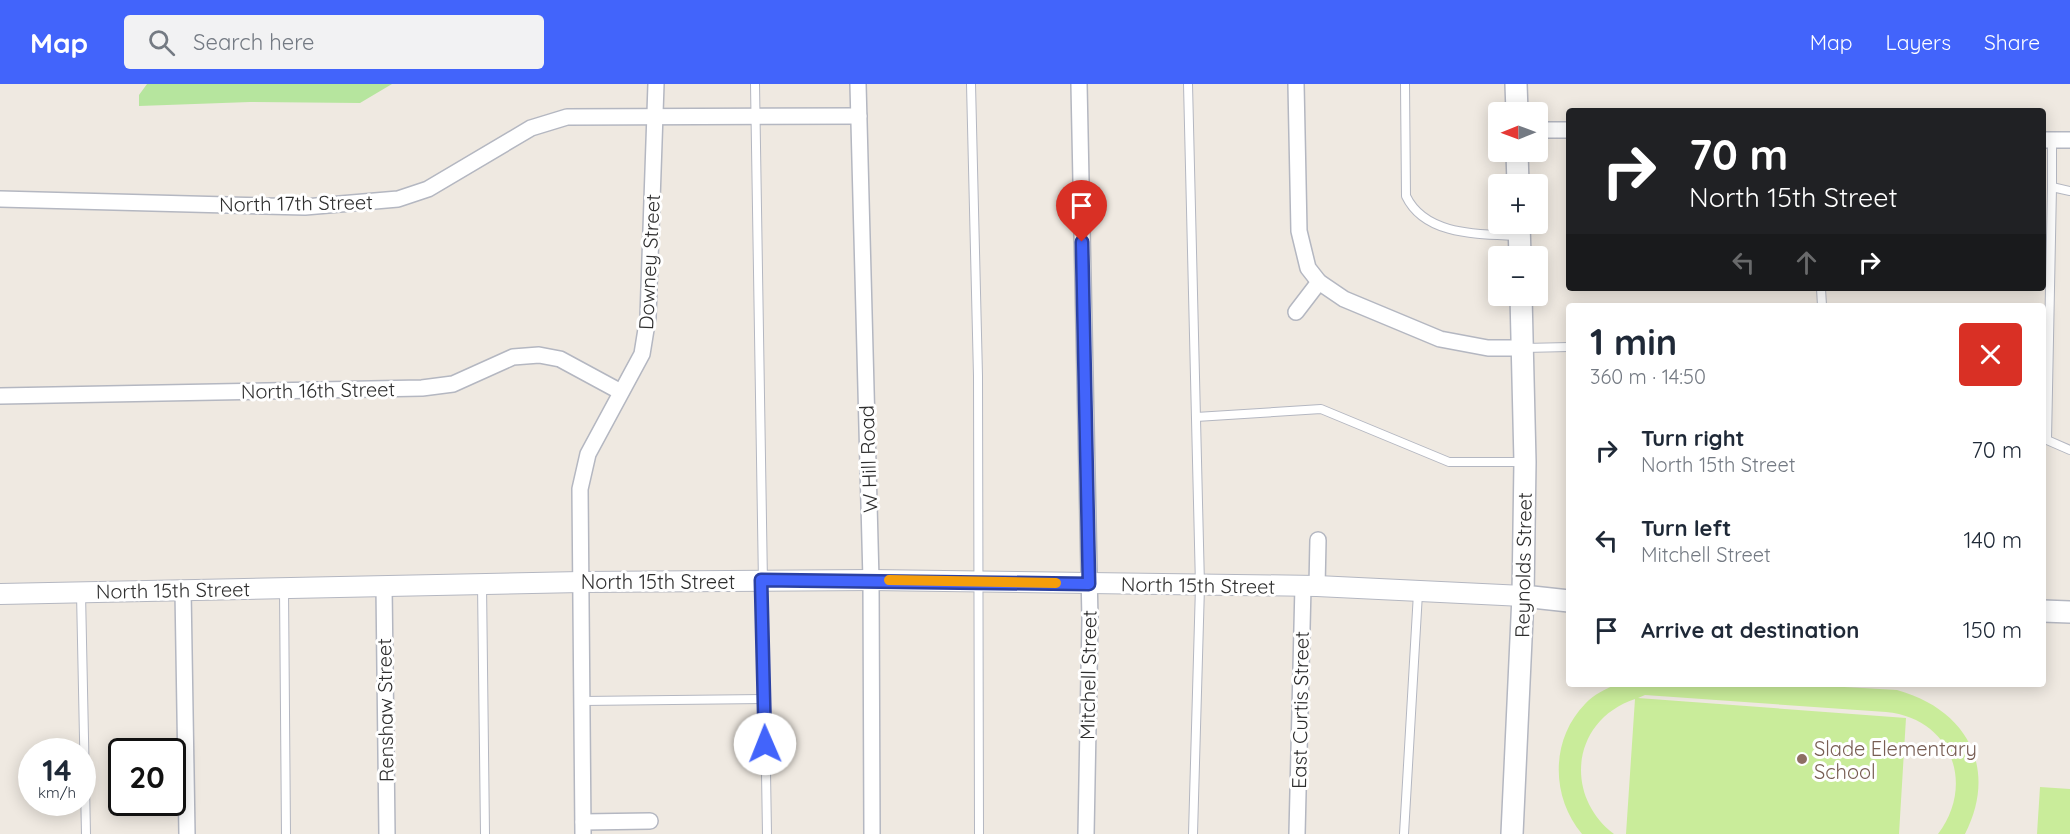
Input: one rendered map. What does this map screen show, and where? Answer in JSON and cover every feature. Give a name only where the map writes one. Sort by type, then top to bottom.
[{"type":"main road","points":[[1516,84],[1516,102]]},
{"type":"main road","name":"Reynolds Street","points":[[1512,834],[1523,596],[1525,462],[1521,306]]},
{"type":"main road","name":"North 15th Street","points":[[1523,596],[1566,601]]},
{"type":"main road","points":[[2046,611],[2070,612]]},
{"type":"street","name":"Downey Street","points":[[650,821],[583,828],[579,489],[588,454],[642,354],[648,317],[656,84]]},
{"type":"street","name":"W Hill Road","points":[[858,84],[872,580],[872,834]]},
{"type":"street","name":"Mitchell Street","points":[[1079,84],[1089,584],[1086,834]]},
{"type":"street","points":[[1296,84],[1299,231],[1308,268],[1319,282],[1344,298],[1440,339],[1488,348],[1522,348]]},
{"type":"street","name":"North 17th Street","points":[[0,199],[305,207],[363,204],[398,199],[428,189],[531,128],[567,117],[859,116]]},
{"type":"street","points":[[1548,130],[1566,130]]},
{"type":"street","points":[[2048,140],[2070,140]]},
{"type":"street","points":[[1296,312],[1319,282]]},
{"type":"street","name":"North 16th Street","points":[[0,396],[422,388],[453,384],[513,357],[539,355],[560,359],[621,392]]},
{"type":"street","points":[[1310,586],[1318,540]]},
{"type":"street","name":"North 15th Street","points":[[0,594],[581,582],[872,580],[1310,586],[1523,596]]},
{"type":"street","name":"Renshaw Street","points":[[384,586],[387,834]]},
{"type":"street","name":"East Curtis Street","points":[[1298,834],[1310,586]]},
{"type":"street","points":[[183,590],[187,834]]},
{"type":"lane","points":[[754,84],[767,834]]},
{"type":"lane","points":[[971,84],[980,582],[979,834]]},
{"type":"lane","points":[[1188,84],[1200,586],[1193,834]]},
{"type":"lane","points":[[1405,84],[1406,196],[1413,210],[1425,220],[1463,232],[1520,239]]},
{"type":"lane","points":[[2048,140],[2052,187],[2047,440],[2064,450],[2070,450]]},
{"type":"lane","points":[[2052,187],[2070,191]]},
{"type":"lane","points":[[1522,348],[1566,347]]},
{"type":"lane","points":[[1196,417],[1321,409],[1449,462],[1525,462]]},
{"type":"lane","points":[[482,584],[485,834]]},
{"type":"lane","points":[[284,588],[286,834]]},
{"type":"lane","points":[[1404,834],[1418,590]]},
{"type":"lane","points":[[81,592],[86,834]]},
{"type":"lane","points":[[582,701],[764,699]]},
{"type":"green space","points":[[147,84],[392,84],[360,103],[250,102],[139,106],[139,95]]},
{"type":"green space","points":[[1611,687],[1844,687],[1897,690],[1921,699],[1942,711],[1958,726],[1970,744],[1977,764],[1978,786],[1975,809],[1965,834],[1938,834],[1949,815],[1955,795],[1955,775],[1951,756],[1941,740],[1927,727],[1908,717],[1886,712],[1645,695],[1638,698],[1906,718],[1899,834],[1626,834],[1635,699],[1614,709],[1598,723],[1587,741],[1582,760],[1582,780],[1587,799],[1598,818],[1614,834],[1582,834],[1564,803],[1560,786],[1560,751],[1565,734],[1574,718],[1596,695]]},
{"type":"green space","points":[[2040,787],[2070,789],[2070,834],[2037,834]]},
{"type":"slow traffic","points":[[889,580],[1056,583]]},
{"type":"place","name":"Slade Elementary School","points":[[1802,759]]},
{"type":"route","points":[[765,744],[761,580],[1089,584],[1082,242]]}]
